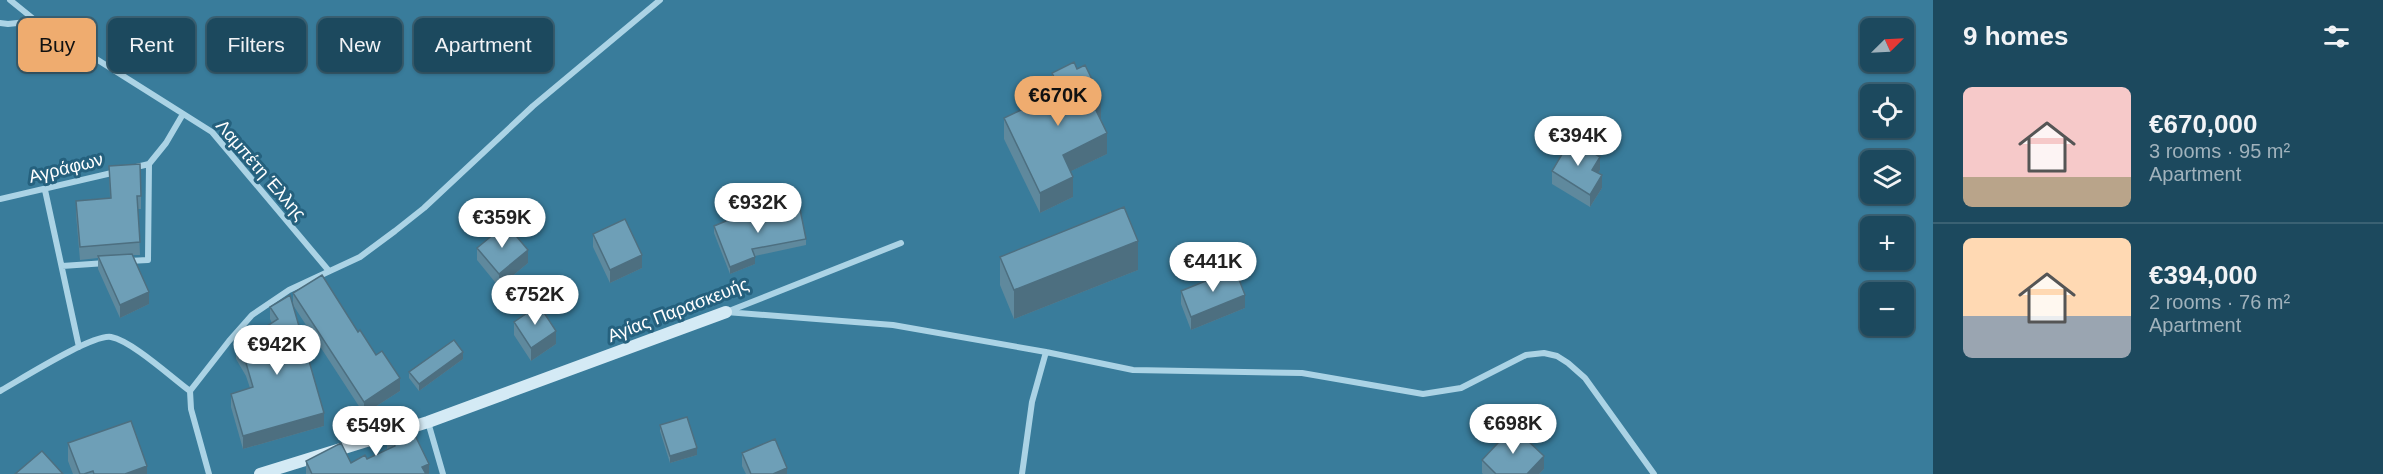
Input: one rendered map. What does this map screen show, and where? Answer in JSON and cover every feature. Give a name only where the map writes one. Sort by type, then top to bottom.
[{"type":"street","name":"Λαμπέτη Έλλης","points":[[10,0],[32,18]]},
{"type":"street","points":[[209,474],[191,409],[189,391],[252,315],[289,290],[360,257],[424,208],[533,106],[660,0]]},
{"type":"street","points":[[0,23],[18,23]]},
{"type":"street","name":"Λαμπέτη Έλλης","points":[[96,59],[212,132],[329,272]]},
{"type":"street","points":[[62,266],[148,260],[149,164],[166,143],[183,114]]},
{"type":"street","name":"Αγράφων","points":[[0,199],[149,164]]},
{"type":"street","points":[[45,190],[79,348]]},
{"type":"street","name":"Αγίας Παρασκευής","points":[[260,474],[428,422],[726,312],[901,243]]},
{"type":"street","points":[[726,312],[893,325],[1133,370],[1302,373],[1423,394],[1461,388],[1526,355],[1544,353],[1557,356],[1585,378],[1654,474]]},
{"type":"street","points":[[0,391],[97,339],[114,337],[132,346],[189,391]]},
{"type":"street","points":[[1022,474],[1032,402],[1046,352]]},
{"type":"street","points":[[428,422],[443,474]]},
{"type":"shaded area","points":[[0,0],[1933,0],[1933,474],[0,474]]},
{"type":"building","points":[[1074,62],[1077,69],[1085,65],[1101,98],[1092,102],[1107,133],[1063,155],[1073,177],[1040,193],[1004,118],[1061,91],[1052,73]]},
{"type":"building","points":[[1571,139],[1600,157],[1592,170],[1602,175],[1590,195],[1552,171]]},
{"type":"building","points":[[140,164],[141,196],[137,196],[140,242],[80,247],[76,201],[111,198],[109,166]]},
{"type":"building","points":[[1124,207],[1138,241],[1014,290],[1000,257]]},
{"type":"building","points":[[800,209],[806,239],[752,249],[755,257],[730,267],[714,226],[738,216],[740,221]]},
{"type":"building","points":[[625,219],[642,255],[610,270],[593,234]]},
{"type":"building","points":[[506,224],[528,250],[499,274],[477,248]]},
{"type":"building","points":[[132,254],[149,292],[120,305],[98,256]]},
{"type":"building","points":[[1235,269],[1245,295],[1191,317],[1181,291]]},
{"type":"building","points":[[322,275],[358,332],[360,330],[376,355],[382,351],[400,378],[364,402],[293,293]]},
{"type":"building","points":[[290,295],[324,413],[243,436],[231,394],[253,387],[246,363],[236,346],[278,319],[270,307]]},
{"type":"building","points":[[539,305],[556,331],[531,348],[514,322]]},
{"type":"building","points":[[454,340],[463,352],[419,384],[409,372]]},
{"type":"building","points":[[687,417],[697,448],[670,456],[660,425]]},
{"type":"building","points":[[407,419],[429,464],[422,467],[426,474],[312,474],[306,461],[341,443],[351,463],[365,455],[367,459],[395,446],[387,429]]},
{"type":"building","points":[[131,421],[147,466],[125,474],[94,474],[93,471],[80,474],[68,443]]},
{"type":"building","points":[[1513,427],[1544,456],[1527,474],[1496,474],[1482,460]]},
{"type":"building","points":[[775,439],[787,468],[773,474],[751,474],[742,453]]},
{"type":"building","points":[[42,451],[63,474],[15,474]]}]
